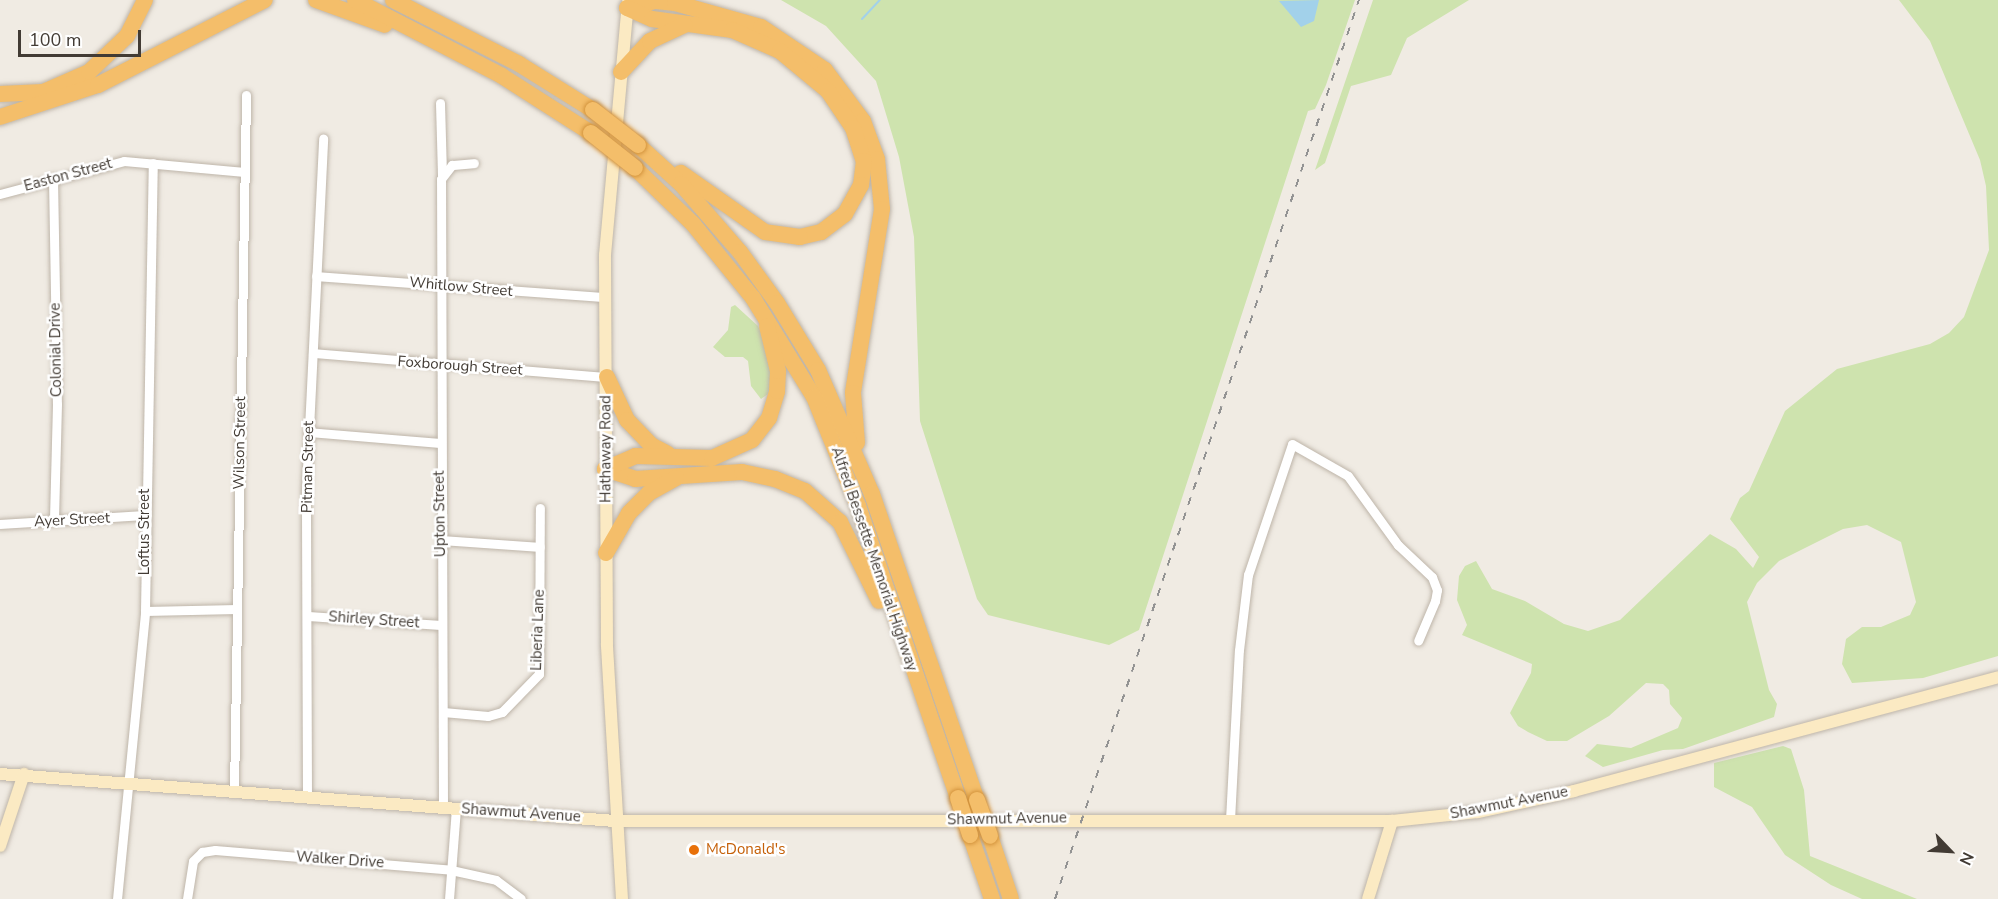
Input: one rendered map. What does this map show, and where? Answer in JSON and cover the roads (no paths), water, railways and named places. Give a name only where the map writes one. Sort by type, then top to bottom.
[{"type":"highway","points":[[0,94],[43,92],[89,72],[127,36],[145,0]]},
{"type":"highway","points":[[0,117],[98,85],[265,0]]},
{"type":"highway","points":[[316,0],[497,73]]},
{"type":"highway","name":"Alfred Bessette Memorial Highway","points":[[355,0],[497,73],[591,133],[635,168],[687,218],[764,313],[805,380],[832,437],[992,899]]},
{"type":"highway","name":"Alfred Bessette Memorial Highway","points":[[393,0],[519,64],[593,110],[642,148],[714,220],[777,303],[818,370],[858,456],[1011,899]]},
{"type":"highway","points":[[422,0],[519,64]]},
{"type":"highway","points":[[628,4],[673,1],[750,23],[797,48],[843,89],[868,132],[880,172],[882,209],[854,393],[858,456]]},
{"type":"highway","points":[[628,4],[644,17],[732,30],[768,44],[828,91],[849,121],[862,150],[861,185],[845,214],[830,227],[800,237],[776,236],[743,221],[642,148]]},
{"type":"highway","points":[[621,72],[650,41],[687,24]]},
{"type":"highway","points":[[605,469],[635,456],[677,458],[723,455],[752,440],[765,426],[776,401],[778,381],[764,313]]},
{"type":"highway","points":[[607,377],[620,409],[635,430],[659,450],[677,458]]},
{"type":"highway","points":[[605,469],[635,479],[730,471],[765,476],[805,491],[828,507],[855,549],[913,674]]},
{"type":"highway","points":[[606,553],[620,524],[638,502],[671,480],[694,473]]},
{"type":"street","name":"Hathaway Road","points":[[622,899],[615,821],[606,553],[605,297],[608,189],[628,4]]},
{"type":"street","name":"Wilson Street","points":[[234,791],[246,95]]},
{"type":"street","name":"Upton Street","points":[[440,103],[442,175],[439,443],[442,540],[443,807]]},
{"type":"street","name":"Pitman Street","points":[[308,796],[308,432],[323,138]]},
{"type":"street","name":"Easton Street","points":[[0,194],[113,162],[153,163],[244,172]]},
{"type":"street","name":"Loftus Street","points":[[117,899],[130,782],[131,723],[145,611],[144,515],[153,163]]},
{"type":"street","points":[[442,175],[452,165],[474,163]]},
{"type":"street","name":"Colonial Drive","points":[[53,178],[57,404],[54,521]]},
{"type":"street","name":"Whitlow Street","points":[[316,276],[605,297]]},
{"type":"street","name":"Foxborough Street","points":[[313,353],[607,377]]},
{"type":"street","points":[[308,432],[439,443]]},
{"type":"street","points":[[1230,820],[1239,650],[1248,575],[1292,444],[1348,476],[1398,545],[1432,577],[1437,590],[1436,601],[1418,641]]},
{"type":"street","name":"Liberia Lane","points":[[443,712],[497,714],[510,707],[536,678],[540,662],[540,508]]},
{"type":"street","name":"Ayer Street","points":[[0,524],[144,515]]},
{"type":"street","points":[[442,540],[540,547]]},
{"type":"street","points":[[145,611],[237,609]]},
{"type":"street","name":"Shirley Street","points":[[308,616],[441,625]]},
{"type":"street","name":"Shawmut Avenue","points":[[0,774],[130,782],[615,821],[1392,821],[1478,812],[1574,791],[1998,677]]},
{"type":"street","points":[[0,846],[24,774]]},
{"type":"street","points":[[449,899],[456,808]]},
{"type":"street","points":[[1368,899],[1392,821]]},
{"type":"street","name":"Walker Drive","points":[[187,899],[193,861],[211,850],[451,870],[496,880],[521,899]]},
{"type":"water","points":[[1319,0],[1314,21],[1301,27],[1279,1]]},
{"type":"waterway","points":[[862,19],[880,0]]},
{"type":"railway","points":[[1055,899],[1359,0]]},
{"type":"place","name":"McDonald's","points":[[694,850]]}]
